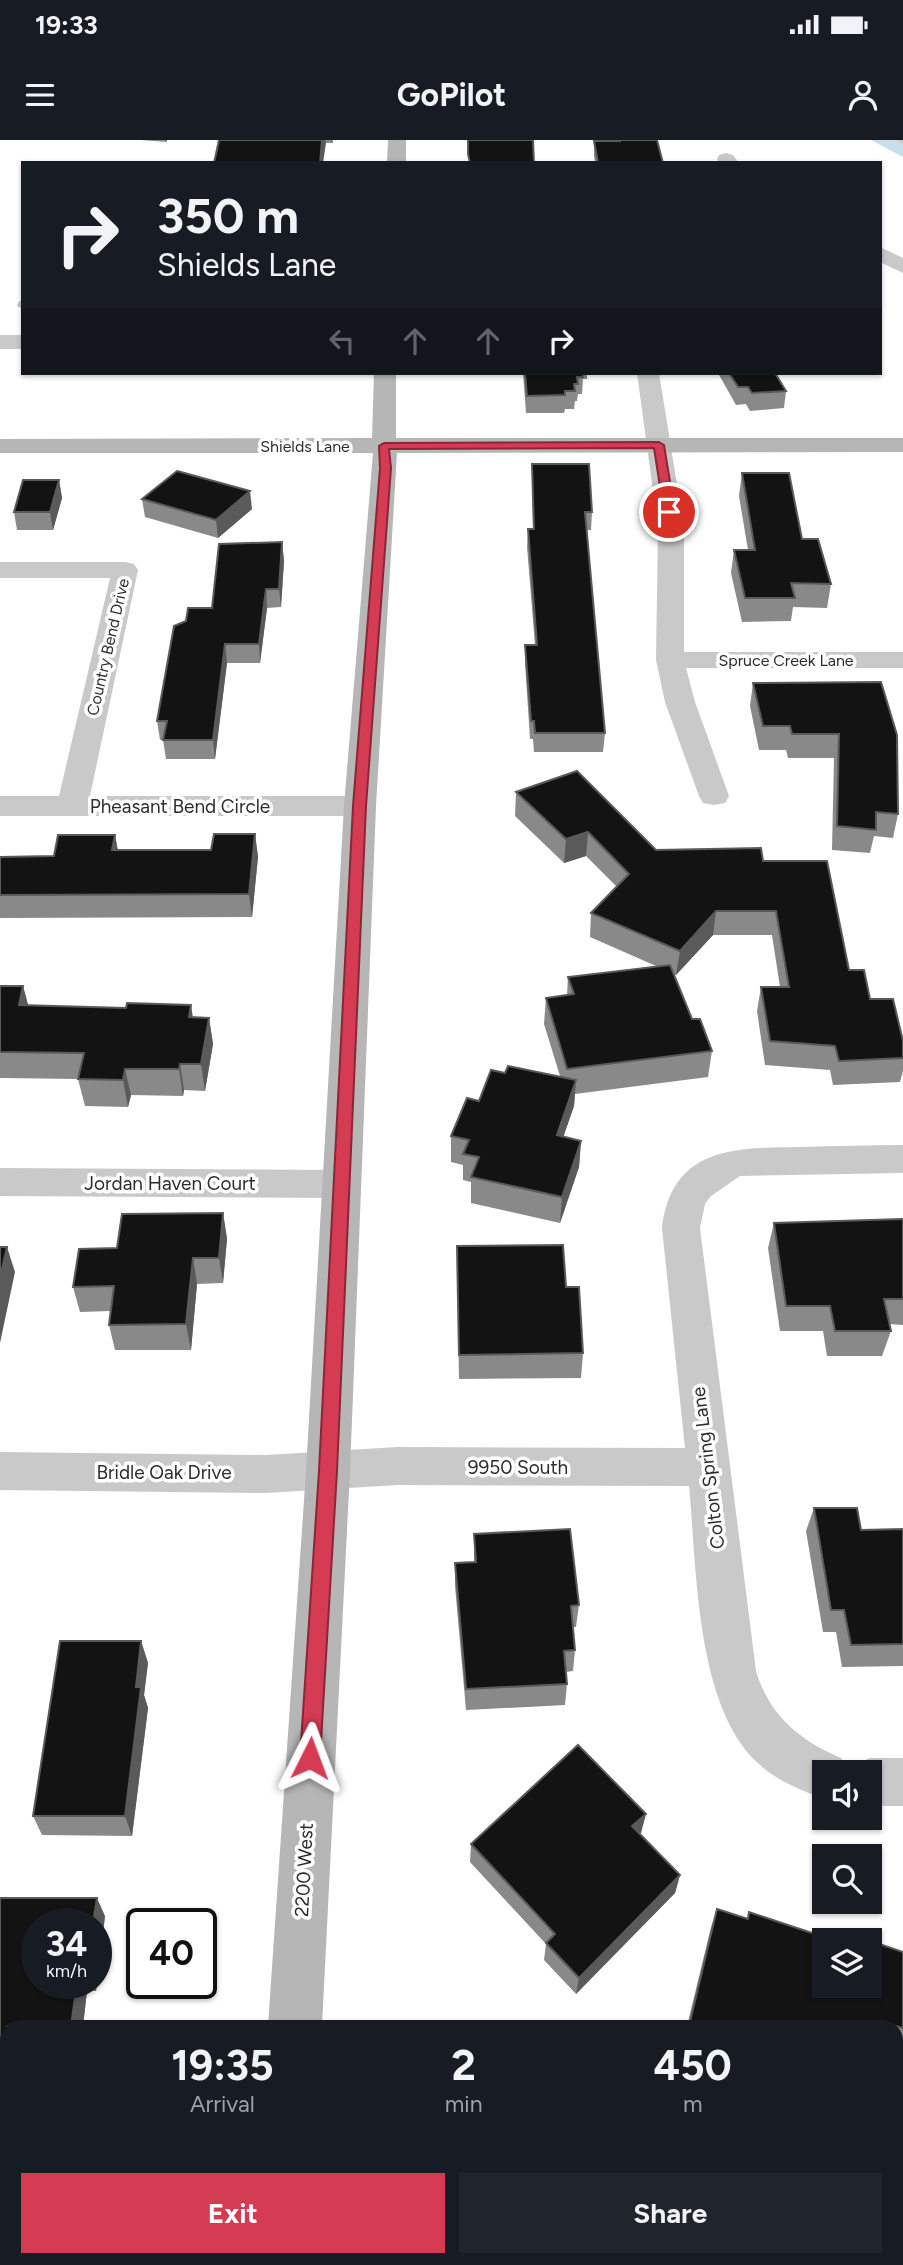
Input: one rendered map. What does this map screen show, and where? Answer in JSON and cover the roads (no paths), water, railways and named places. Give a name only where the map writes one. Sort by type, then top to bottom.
[{"type":"street","points":[[396,161],[397,140]]},
{"type":"street","points":[[882,254],[903,267]]},
{"type":"street","points":[[0,342],[21,342]]},
{"type":"street","name":"2200 West","points":[[295,2020],[328,1471],[360,806],[386,468],[386,375]]},
{"type":"street","points":[[648,375],[671,528],[670,660],[680,702],[714,796]]},
{"type":"street","name":"Shields Lane","points":[[0,446],[903,445]]},
{"type":"street","name":"Country Bend Drive","points":[[0,570],[125,569],[72,806]]},
{"type":"street","name":"Spruce Creek Lane","points":[[670,660],[903,660]]},
{"type":"street","name":"Pheasant Bend Circle","points":[[0,806],[360,806]]},
{"type":"street","name":"Colton Spring Lane","points":[[812,1771],[775,1749],[754,1726],[739,1700],[732,1671],[681,1228],[682,1210],[689,1194],[701,1180],[718,1169],[761,1160],[903,1159]]},
{"type":"street","name":"Jordan Haven Court","points":[[0,1182],[341,1184]]},
{"type":"street","name":"9950 South","points":[[328,1471],[398,1466],[708,1467]]},
{"type":"street","name":"Bridle Oak Drive","points":[[0,1472],[266,1474],[328,1471]]},
{"type":"street","points":[[882,1782],[903,1782]]},
{"type":"waterway","points":[[881,140],[903,151]]}]
